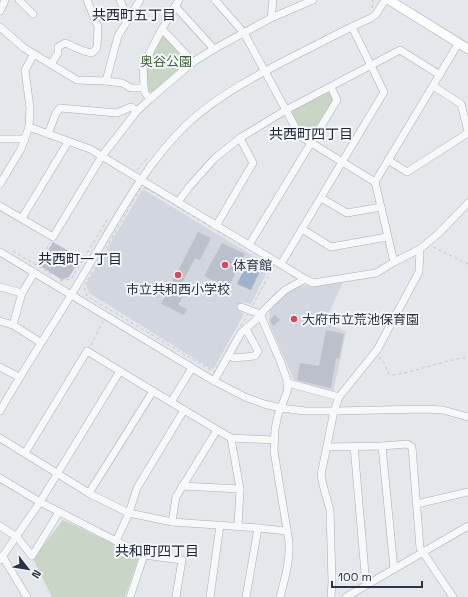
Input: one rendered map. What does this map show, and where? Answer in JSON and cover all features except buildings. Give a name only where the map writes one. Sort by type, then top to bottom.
[{"type":"main road","points":[[389,0],[468,49]]},
{"type":"street","points":[[0,8],[5,0]]},
{"type":"street","points":[[19,0],[33,14]]},
{"type":"street","points":[[51,64],[58,53],[58,46],[65,43],[85,52],[92,53],[97,48],[98,27],[87,0]]},
{"type":"street","points":[[120,0],[128,19]]},
{"type":"street","points":[[106,81],[118,36],[140,0]]},
{"type":"street","points":[[215,0],[244,33],[300,136],[375,182]]},
{"type":"street","points":[[271,18],[272,0]]},
{"type":"street","points":[[0,206],[53,237],[102,156],[137,111],[150,99],[193,62],[214,48],[271,18],[313,0]]},
{"type":"street","points":[[0,411],[40,342],[140,179],[163,149],[187,125],[214,102],[266,71],[371,18],[376,14],[385,0]]},
{"type":"street","points":[[150,99],[144,88],[143,65],[177,3],[214,48]]},
{"type":"street","points":[[0,27],[24,48],[77,80],[106,81],[122,83],[131,88],[144,88]]},
{"type":"street","points":[[281,264],[384,92],[352,27]]},
{"type":"street","points":[[162,29],[193,62]]},
{"type":"street","points":[[394,262],[375,182],[458,44]]},
{"type":"street","points":[[178,202],[189,187],[215,158],[240,138],[262,123],[400,50],[440,75]]},
{"type":"street","points":[[0,184],[21,149],[29,127],[30,108],[25,70],[34,54]]},
{"type":"street","points":[[388,160],[407,172],[468,132],[460,104],[433,86]]},
{"type":"street","points":[[249,245],[337,100],[331,87]]},
{"type":"street","points":[[48,134],[56,112],[60,108],[117,113],[131,107],[137,111]]},
{"type":"street","points":[[29,127],[90,149],[313,283],[376,273],[420,249],[439,233],[468,203]]},
{"type":"street","points":[[216,226],[253,163],[240,138]]},
{"type":"street","points":[[0,139],[25,139]]},
{"type":"street","points":[[22,218],[68,142]]},
{"type":"street","points":[[321,198],[347,213],[381,207]]},
{"type":"street","points":[[302,229],[331,247],[387,237]]},
{"type":"street","points":[[331,597],[330,510],[322,485],[321,475],[334,411],[339,397],[375,353],[419,272],[420,249]]},
{"type":"street","points":[[0,252],[214,381],[245,397],[264,404],[305,411],[443,410],[468,417]]},
{"type":"street","points":[[13,325],[22,293],[34,273]]},
{"type":"street","points":[[214,381],[241,333],[285,290],[305,279]]},
{"type":"street","points":[[0,287],[22,293]]},
{"type":"street","points":[[241,307],[260,314],[288,383],[287,392],[276,422],[274,440],[274,451],[290,556],[280,597]]},
{"type":"street","points":[[0,321],[13,325],[40,342]]},
{"type":"street","points":[[229,355],[234,358],[255,356],[258,351],[246,329]]},
{"type":"street","points":[[25,453],[87,351],[231,438],[274,440]]},
{"type":"street","points":[[0,367],[19,378]]},
{"type":"street","points":[[171,402],[192,368]]},
{"type":"street","points":[[27,597],[2,558],[40,502],[120,371]]},
{"type":"street","points":[[288,383],[339,397]]},
{"type":"street","points":[[89,493],[153,391]]},
{"type":"street","points":[[116,541],[129,513],[136,488],[184,410]]},
{"type":"street","points":[[172,522],[176,497],[216,430]]},
{"type":"street","points":[[0,438],[89,493],[129,513],[172,522],[287,531]]},
{"type":"street","points":[[231,438],[240,489],[238,526]]},
{"type":"street","points":[[327,447],[407,444],[412,447],[420,548],[453,597]]},
{"type":"street","points":[[354,446],[366,585]]},
{"type":"street","points":[[382,446],[394,569]]},
{"type":"street","points":[[0,478],[40,502],[144,555],[182,560],[177,597]]},
{"type":"street","points":[[182,486],[240,489]]},
{"type":"street","points":[[417,504],[468,492]]},
{"type":"street","points":[[0,526],[17,537],[32,556],[59,512]]},
{"type":"street","points":[[210,597],[220,525]]},
{"type":"street","points":[[346,597],[468,526]]},
{"type":"street","points":[[246,597],[258,528]]},
{"type":"street","points":[[130,597],[144,555]]},
{"type":"path","points":[[146,188],[274,265],[250,310],[214,372],[87,296],[84,286],[140,189],[146,188]]},
{"type":"path","points":[[61,281],[71,279],[110,215]]},
{"type":"path","points":[[36,265],[53,237]]},
{"type":"path","points":[[430,247],[433,247],[468,264]]},
{"type":"path","points":[[12,251],[55,277]]},
{"type":"path","points":[[87,351],[107,316]]},
{"type":"path","points":[[375,353],[385,364],[387,372],[391,375],[425,368],[453,359],[468,357]]},
{"type":"shaded area","name":"市立共和西小学校","points":[[142,190],[270,266],[251,304],[242,302],[240,311],[244,314],[214,368],[211,369],[89,293],[86,284]]},
{"type":"shaded area","points":[[344,280],[325,322],[346,332],[333,393],[298,383],[294,380],[269,323],[270,311],[268,309],[288,291],[296,287]]},
{"type":"green space","name":"奥谷公園","points":[[164,35],[188,61],[187,64],[152,93],[147,89],[146,64]]},
{"type":"green space","points":[[329,92],[332,93],[333,100],[311,138],[302,133],[292,114],[293,110]]},
{"type":"green space","points":[[63,520],[139,556],[125,597],[52,597],[33,559]]},
{"type":"water","points":[[248,262],[261,269],[251,290],[237,284]]},
{"type":"place","name":"体育館","points":[[225,265]]},
{"type":"place","name":"市立共和西小学校","points":[[178,275]]},
{"type":"place","name":"大府市立荒池保育園","points":[[294,319]]},
{"type":"district","name":"共西町五丁目","points":[[134,15]]},
{"type":"district","name":"共西町四丁目","points":[[311,134]]},
{"type":"district","name":"共西町一丁目","points":[[80,259]]},
{"type":"district","name":"共和町四丁目","points":[[157,551]]}]
